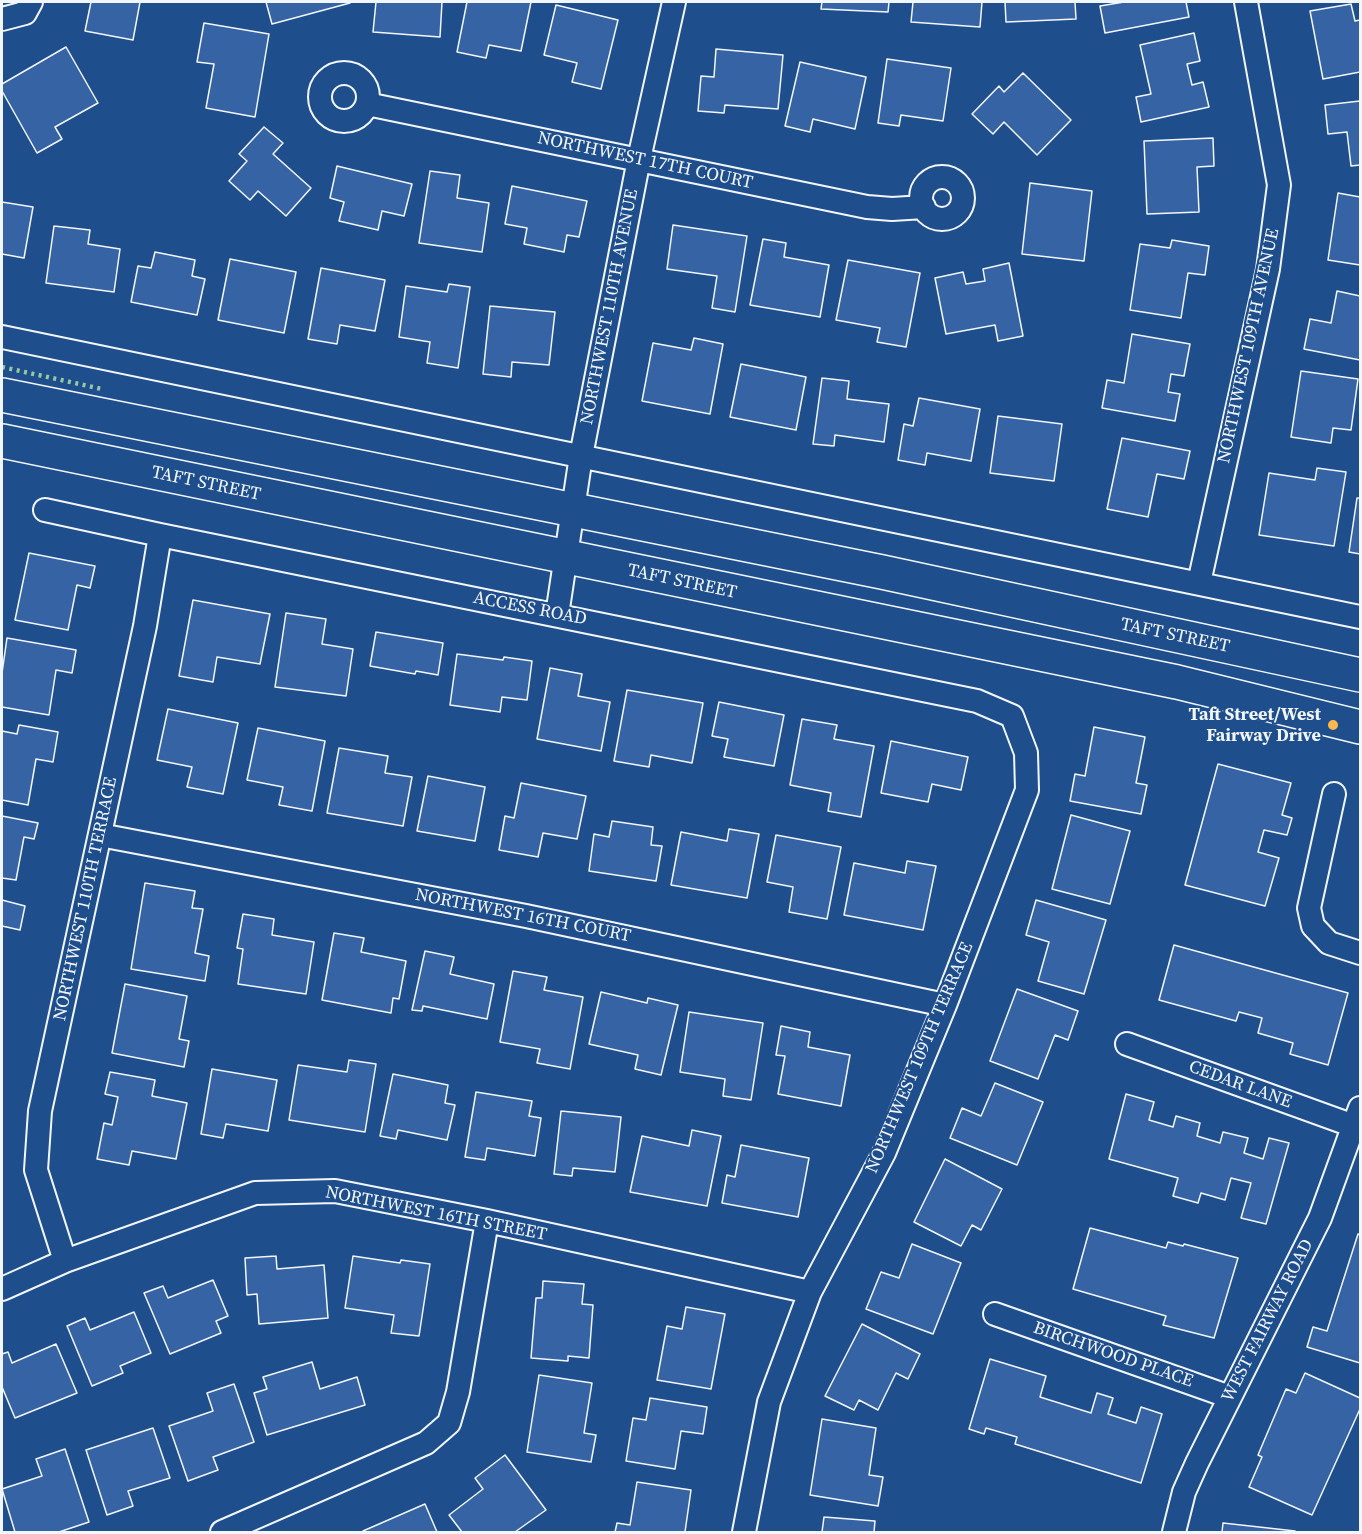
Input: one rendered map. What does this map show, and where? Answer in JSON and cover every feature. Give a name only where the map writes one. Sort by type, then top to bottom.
[{"type":"street","name":"NORTHWEST 110TH AVENUE","points":[[557,615],[581,456],[639,159],[674,2]]},
{"type":"street","name":"NORTHWEST 109TH AVENUE","points":[[1199,583],[1268,269],[1280,185],[1246,2]]},
{"type":"street","points":[[2,19],[28,7]]},
{"type":"street","name":"NORTHWEST 17TH COURT","points":[[367,104],[867,207],[892,209],[924,207]]},
{"type":"street","points":[[2,337],[1360,617]]},
{"type":"street","name":"TAFT STREET","points":[[2,394],[894,574],[1360,675]]},
{"type":"street","name":"TAFT STREET","points":[[2,441],[1177,682],[1360,727]]},
{"type":"street","name":"ACCESS ROAD","points":[[45,510],[160,536],[977,701],[1012,716]]},
{"type":"street","name":"NORTHWEST 110TH TERRACE","points":[[65,1261],[36,1170],[40,1111],[145,626],[160,536]]},
{"type":"street","name":"NORTHWEST 109TH TERRACE","points":[[744,1533],[769,1402],[810,1292],[884,1153],[945,1005],[1027,790],[1026,753],[1012,716]]},
{"type":"street","points":[[1335,794],[1309,908],[1313,926],[1329,943],[1360,952]]},
{"type":"street","name":"NORTHWEST 16TH COURT","points":[[100,836],[526,915],[945,1005]]},
{"type":"street","name":"CEDAR LANE","points":[[1127,1044],[1357,1117]]},
{"type":"street","name":"WEST FAIRWAY ROAD","points":[[1174,1533],[1184,1492],[1320,1218],[1357,1117]]},
{"type":"street","name":"NORTHWEST 16TH STREET","points":[[2,1289],[65,1261],[255,1193],[335,1191],[487,1221],[810,1292]]},
{"type":"street","points":[[222,1533],[426,1443],[449,1423],[458,1392],[487,1221]]},
{"type":"street","name":"BIRCHWOOD PLACE","points":[[995,1314],[1230,1397]]},
{"type":"building","points":[[91,2],[140,2],[133,40],[85,31]]},
{"type":"building","points":[[266,2],[350,2],[350,3],[272,24]]},
{"type":"building","points":[[376,2],[442,2],[440,37],[373,32]]},
{"type":"building","points":[[467,2],[531,2],[521,51],[489,45],[486,58],[457,52]]},
{"type":"building","points":[[822,2],[889,2],[888,12],[821,9]]},
{"type":"building","points":[[913,2],[982,2],[980,27],[911,22]]},
{"type":"building","points":[[1005,2],[1075,2],[1076,19],[1006,22]]},
{"type":"building","points":[[1124,2],[1186,2],[1189,17],[1105,33],[1100,6]]},
{"type":"building","points":[[1351,4],[1355,21],[1360,20],[1360,72],[1323,79],[1310,11]]},
{"type":"building","points":[[556,5],[618,20],[601,89],[572,82],[577,63],[544,55]]},
{"type":"building","points":[[204,23],[269,34],[255,117],[206,108],[214,64],[197,62]]},
{"type":"building","points":[[1194,33],[1200,61],[1187,64],[1192,85],[1203,82],[1209,107],[1141,122],[1136,97],[1151,94],[1140,45]]},
{"type":"building","points":[[66,47],[98,103],[55,127],[62,139],[37,153],[2,91],[2,84]]},
{"type":"building","points":[[716,49],[783,55],[778,109],[725,105],[724,113],[698,111],[701,76],[714,77]]},
{"type":"building","points":[[887,59],[951,68],[943,121],[901,115],[899,126],[878,123]]},
{"type":"building","points":[[800,62],[866,77],[855,129],[813,119],[810,132],[785,126]]},
{"type":"building","points":[[1023,73],[1071,120],[1037,155],[1004,122],[993,134],[972,114],[999,86],[1004,92]]},
{"type":"building","points":[[1360,101],[1360,165],[1351,166],[1347,132],[1328,134],[1325,105]]},
{"type":"building","points":[[264,127],[283,143],[273,154],[311,188],[286,216],[258,191],[250,200],[229,181],[247,161],[239,154]]},
{"type":"building","points":[[1213,138],[1214,166],[1197,167],[1199,212],[1147,214],[1144,141]]},
{"type":"building","points":[[337,166],[412,184],[404,216],[382,211],[378,230],[339,221],[344,202],[330,198]]},
{"type":"building","points":[[430,171],[460,175],[457,198],[489,203],[482,252],[419,243]]},
{"type":"building","points":[[1030,183],[1092,191],[1084,261],[1022,254]]},
{"type":"building","points":[[512,186],[587,201],[579,237],[567,235],[564,252],[524,244],[527,228],[505,224]]},
{"type":"building","points":[[1338,193],[1360,197],[1360,265],[1328,260]]},
{"type":"building","points":[[2,202],[33,207],[24,258],[2,254]]},
{"type":"building","points":[[673,225],[747,236],[735,312],[712,308],[717,276],[667,269]]},
{"type":"building","points":[[54,226],[90,230],[88,244],[120,249],[114,292],[46,283]]},
{"type":"building","points":[[763,239],[786,243],[784,257],[829,265],[820,317],[750,305]]},
{"type":"building","points":[[1172,240],[1209,246],[1205,275],[1188,273],[1181,318],[1130,310],[1140,244],[1170,248]]},
{"type":"building","points":[[155,252],[195,260],[192,276],[205,279],[197,315],[131,302],[138,266],[151,268]]},
{"type":"building","points":[[230,259],[296,272],[284,333],[218,320]]},
{"type":"building","points":[[848,260],[920,273],[906,347],[877,342],[880,328],[836,320]]},
{"type":"building","points":[[1009,263],[1023,336],[998,341],[995,325],[946,334],[935,278],[963,272],[966,284],[985,281],[983,269]]},
{"type":"building","points":[[321,268],[385,280],[375,331],[340,325],[337,344],[308,339]]},
{"type":"building","points":[[449,284],[470,287],[458,368],[427,363],[430,342],[399,337],[406,286],[447,292]]},
{"type":"building","points":[[1337,291],[1360,296],[1360,360],[1304,349],[1310,319],[1331,323]]},
{"type":"building","points":[[490,306],[555,312],[549,365],[512,362],[511,377],[483,374]]},
{"type":"building","points":[[1132,334],[1190,344],[1184,376],[1171,374],[1168,392],[1180,394],[1175,421],[1102,408],[1107,380],[1124,383]]},
{"type":"building","points":[[694,338],[723,344],[710,414],[642,401],[653,343],[691,350]]},
{"type":"building","points":[[741,364],[806,377],[796,430],[730,417]]},
{"type":"building","points":[[1301,371],[1358,379],[1351,430],[1333,428],[1331,443],[1291,437]]},
{"type":"building","points":[[822,378],[849,381],[847,399],[889,404],[884,442],[835,435],[834,446],[813,444]]},
{"type":"building","points":[[919,398],[980,409],[971,461],[927,453],[925,465],[898,460],[904,424],[913,426]]},
{"type":"building","points":[[998,416],[1062,424],[1054,481],[990,473]]},
{"type":"building","points":[[1122,438],[1190,451],[1184,479],[1157,474],[1148,517],[1107,509]]},
{"type":"building","points":[[1317,468],[1346,472],[1334,546],[1259,535],[1269,473],[1315,480]]},
{"type":"building","points":[[1357,498],[1360,498],[1360,554],[1349,552]]},
{"type":"building","points":[[29,553],[95,566],[90,588],[77,585],[68,630],[15,620]]},
{"type":"building","points":[[193,600],[270,614],[260,664],[217,657],[213,682],[179,676]]},
{"type":"building","points":[[286,613],[326,619],[322,644],[353,649],[346,696],[275,687]]},
{"type":"building","points":[[376,632],[443,643],[438,675],[416,671],[415,674],[370,666]]},
{"type":"building","points":[[7,638],[76,650],[72,673],[56,670],[49,715],[2,707],[2,673]]},
{"type":"building","points":[[457,654],[532,661],[527,700],[502,697],[500,712],[450,705]]},
{"type":"building","points":[[550,668],[582,674],[578,696],[610,702],[601,751],[537,739]]},
{"type":"building","points":[[627,690],[703,703],[692,763],[651,755],[649,767],[614,761]]},
{"type":"building","points":[[719,702],[784,715],[774,766],[724,757],[728,739],[712,736]]},
{"type":"building","points":[[168,709],[238,723],[223,794],[187,787],[192,767],[157,760]]},
{"type":"building","points":[[802,719],[837,725],[834,739],[874,746],[861,817],[828,811],[831,793],[790,785]]},
{"type":"building","points":[[19,725],[58,732],[53,762],[36,759],[28,805],[2,800],[2,731],[17,734]]},
{"type":"building","points":[[1094,727],[1145,737],[1136,783],[1147,785],[1141,814],[1070,801],[1075,774],[1085,776]]},
{"type":"building","points":[[258,728],[325,741],[312,811],[279,805],[283,787],[247,780]]},
{"type":"building","points":[[891,741],[968,757],[961,790],[932,784],[928,802],[881,793]]},
{"type":"building","points":[[339,748],[388,756],[385,773],[412,777],[403,826],[327,813]]},
{"type":"building","points":[[1218,764],[1291,783],[1282,815],[1292,818],[1287,835],[1264,830],[1258,852],[1279,858],[1265,906],[1185,885]]},
{"type":"building","points":[[428,776],[485,787],[475,841],[417,831]]},
{"type":"building","points":[[521,783],[586,796],[577,839],[543,833],[538,857],[499,850],[505,816],[514,818]]},
{"type":"building","points":[[1071,815],[1130,831],[1110,904],[1052,889]]},
{"type":"building","points":[[2,816],[38,823],[34,839],[24,837],[16,880],[2,878]]},
{"type":"building","points":[[612,821],[653,827],[651,845],[662,846],[656,881],[589,871],[594,834],[609,837]]},
{"type":"building","points":[[729,829],[759,834],[747,898],[671,885],[681,832],[727,841]]},
{"type":"building","points":[[776,835],[841,847],[827,919],[789,912],[793,887],[767,882]]},
{"type":"building","points":[[907,861],[936,866],[923,930],[844,915],[854,863],[905,873]]},
{"type":"building","points":[[145,883],[195,891],[192,908],[203,909],[195,953],[209,956],[205,981],[131,969]]},
{"type":"building","points":[[2,900],[25,906],[20,930],[2,926]]},
{"type":"building","points":[[1036,900],[1106,920],[1084,994],[1038,981],[1049,942],[1026,935]]},
{"type":"building","points":[[243,914],[274,919],[272,935],[314,942],[306,994],[238,984],[243,949],[237,948]]},
{"type":"building","points":[[334,933],[364,938],[361,952],[406,961],[399,999],[393,998],[391,1013],[322,1000]]},
{"type":"building","points":[[1174,945],[1348,993],[1328,1065],[1290,1054],[1293,1043],[1258,1033],[1262,1018],[1239,1012],[1236,1021],[1159,1000]]},
{"type":"building","points":[[425,951],[454,957],[450,974],[494,984],[487,1019],[423,1006],[422,1011],[412,1010]]},
{"type":"building","points":[[513,971],[547,977],[544,990],[583,997],[570,1069],[537,1063],[540,1049],[500,1042]]},
{"type":"building","points":[[125,984],[187,996],[179,1039],[189,1041],[184,1067],[112,1053]]},
{"type":"building","points":[[1017,989],[1078,1011],[1068,1040],[1055,1035],[1038,1079],[990,1061]]},
{"type":"building","points":[[601,992],[647,1003],[648,998],[678,1005],[661,1075],[635,1069],[638,1055],[589,1044]]},
{"type":"building","points":[[689,1012],[763,1023],[751,1100],[723,1096],[725,1079],[680,1072]]},
{"type":"building","points":[[781,1026],[810,1032],[808,1047],[850,1055],[841,1106],[778,1094],[785,1056],[776,1055]]},
{"type":"building","points":[[349,1060],[376,1064],[365,1132],[289,1120],[298,1065],[347,1072]]},
{"type":"building","points":[[212,1069],[277,1080],[268,1131],[226,1124],[223,1138],[201,1134]]},
{"type":"building","points":[[110,1072],[155,1080],[152,1096],[187,1103],[176,1159],[132,1151],[129,1165],[97,1159],[104,1123],[112,1125],[118,1097],[105,1094]]},
{"type":"building","points":[[393,1074],[448,1085],[445,1103],[455,1105],[447,1140],[398,1130],[396,1139],[380,1136]]},
{"type":"building","points":[[995,1083],[1043,1102],[1017,1165],[950,1138],[962,1108],[981,1116]]},
{"type":"building","points":[[476,1092],[532,1101],[529,1116],[541,1118],[535,1156],[487,1148],[485,1160],[465,1157]]},
{"type":"building","points":[[1126,1094],[1154,1102],[1149,1120],[1173,1127],[1176,1116],[1200,1123],[1197,1136],[1220,1143],[1223,1132],[1248,1138],[1244,1153],[1263,1159],[1269,1138],[1289,1143],[1266,1224],[1241,1218],[1251,1183],[1231,1178],[1225,1200],[1201,1193],[1198,1203],[1173,1196],[1178,1178],[1109,1159]]},
{"type":"building","points":[[561,1111],[621,1117],[615,1172],[573,1168],[572,1176],[554,1174]]},
{"type":"building","points":[[692,1130],[721,1136],[707,1206],[630,1192],[642,1136],[689,1146]]},
{"type":"building","points":[[741,1145],[809,1158],[798,1217],[722,1203],[727,1175],[735,1177]]},
{"type":"building","points":[[945,1159],[1002,1189],[981,1230],[972,1225],[961,1246],[914,1222]]},
{"type":"building","points":[[1090,1228],[1166,1248],[1168,1242],[1183,1246],[1184,1244],[1238,1258],[1214,1338],[1163,1325],[1166,1316],[1073,1289]]},
{"type":"building","points":[[1358,1234],[1360,1235],[1360,1363],[1307,1347],[1313,1327],[1327,1331]]},
{"type":"building","points":[[912,1244],[961,1263],[933,1334],[866,1309],[881,1272],[899,1278]]},
{"type":"building","points":[[276,1256],[277,1269],[324,1265],[328,1318],[259,1324],[257,1294],[247,1295],[245,1258]]},
{"type":"building","points":[[353,1256],[400,1263],[401,1260],[430,1264],[419,1336],[391,1333],[394,1315],[345,1308]]},
{"type":"building","points":[[213,1280],[228,1316],[216,1321],[221,1333],[170,1354],[144,1293],[163,1286],[168,1298]]},
{"type":"building","points":[[543,1281],[584,1284],[582,1304],[593,1305],[589,1358],[568,1356],[568,1361],[531,1358],[536,1298],[542,1298]]},
{"type":"building","points":[[686,1307],[725,1314],[711,1389],[657,1380],[667,1326],[682,1329]]},
{"type":"building","points":[[134,1312],[151,1353],[120,1366],[123,1373],[92,1386],[67,1326],[85,1318],[90,1330]]},
{"type":"building","points":[[862,1324],[920,1354],[908,1379],[896,1373],[878,1410],[859,1400],[854,1410],[825,1396]]},
{"type":"building","points":[[56,1344],[77,1393],[15,1418],[2,1387],[2,1354],[8,1352],[12,1363]]},
{"type":"building","points":[[990,1359],[1046,1376],[1040,1397],[1091,1413],[1097,1393],[1113,1398],[1108,1414],[1136,1423],[1141,1407],[1162,1414],[1141,1483],[1015,1444],[1017,1437],[986,1428],[984,1434],[969,1429]]},
{"type":"building","points":[[312,1362],[320,1389],[357,1377],[365,1405],[267,1435],[254,1393],[267,1389],[263,1377]]},
{"type":"building","points":[[1305,1373],[1360,1398],[1360,1409],[1312,1515],[1249,1487],[1262,1457],[1258,1455],[1286,1389],[1296,1393]]},
{"type":"building","points":[[539,1375],[592,1383],[584,1433],[596,1435],[591,1462],[527,1452]]},
{"type":"building","points":[[234,1384],[254,1442],[213,1457],[218,1470],[188,1481],[169,1426],[213,1411],[207,1393]]},
{"type":"building","points":[[650,1398],[707,1407],[703,1434],[681,1431],[675,1469],[626,1461],[633,1418],[646,1420]]},
{"type":"building","points":[[822,1419],[876,1428],[869,1475],[883,1477],[878,1506],[810,1495]]},
{"type":"building","points":[[153,1428],[170,1478],[128,1491],[133,1506],[107,1515],[86,1450]]},
{"type":"building","points":[[65,1449],[89,1522],[59,1532],[15,1532],[2,1489],[42,1476],[36,1459]]},
{"type":"building","points":[[505,1455],[546,1510],[515,1532],[462,1532],[449,1515],[483,1489],[475,1478]]},
{"type":"building","points":[[637,1482],[691,1490],[685,1532],[615,1532],[617,1523],[630,1525]]},
{"type":"building","points":[[425,1504],[437,1532],[363,1531]]},
{"type":"building","points":[[824,1517],[875,1521],[874,1532],[822,1532]]},
{"type":"building","points":[[1223,1523],[1295,1531],[1222,1532]]},
{"type":"hedge","points":[[2,367],[102,389]]},
{"type":"place","name":"Taft Street/West Fairway Drive","points":[[1333,725]]}]
